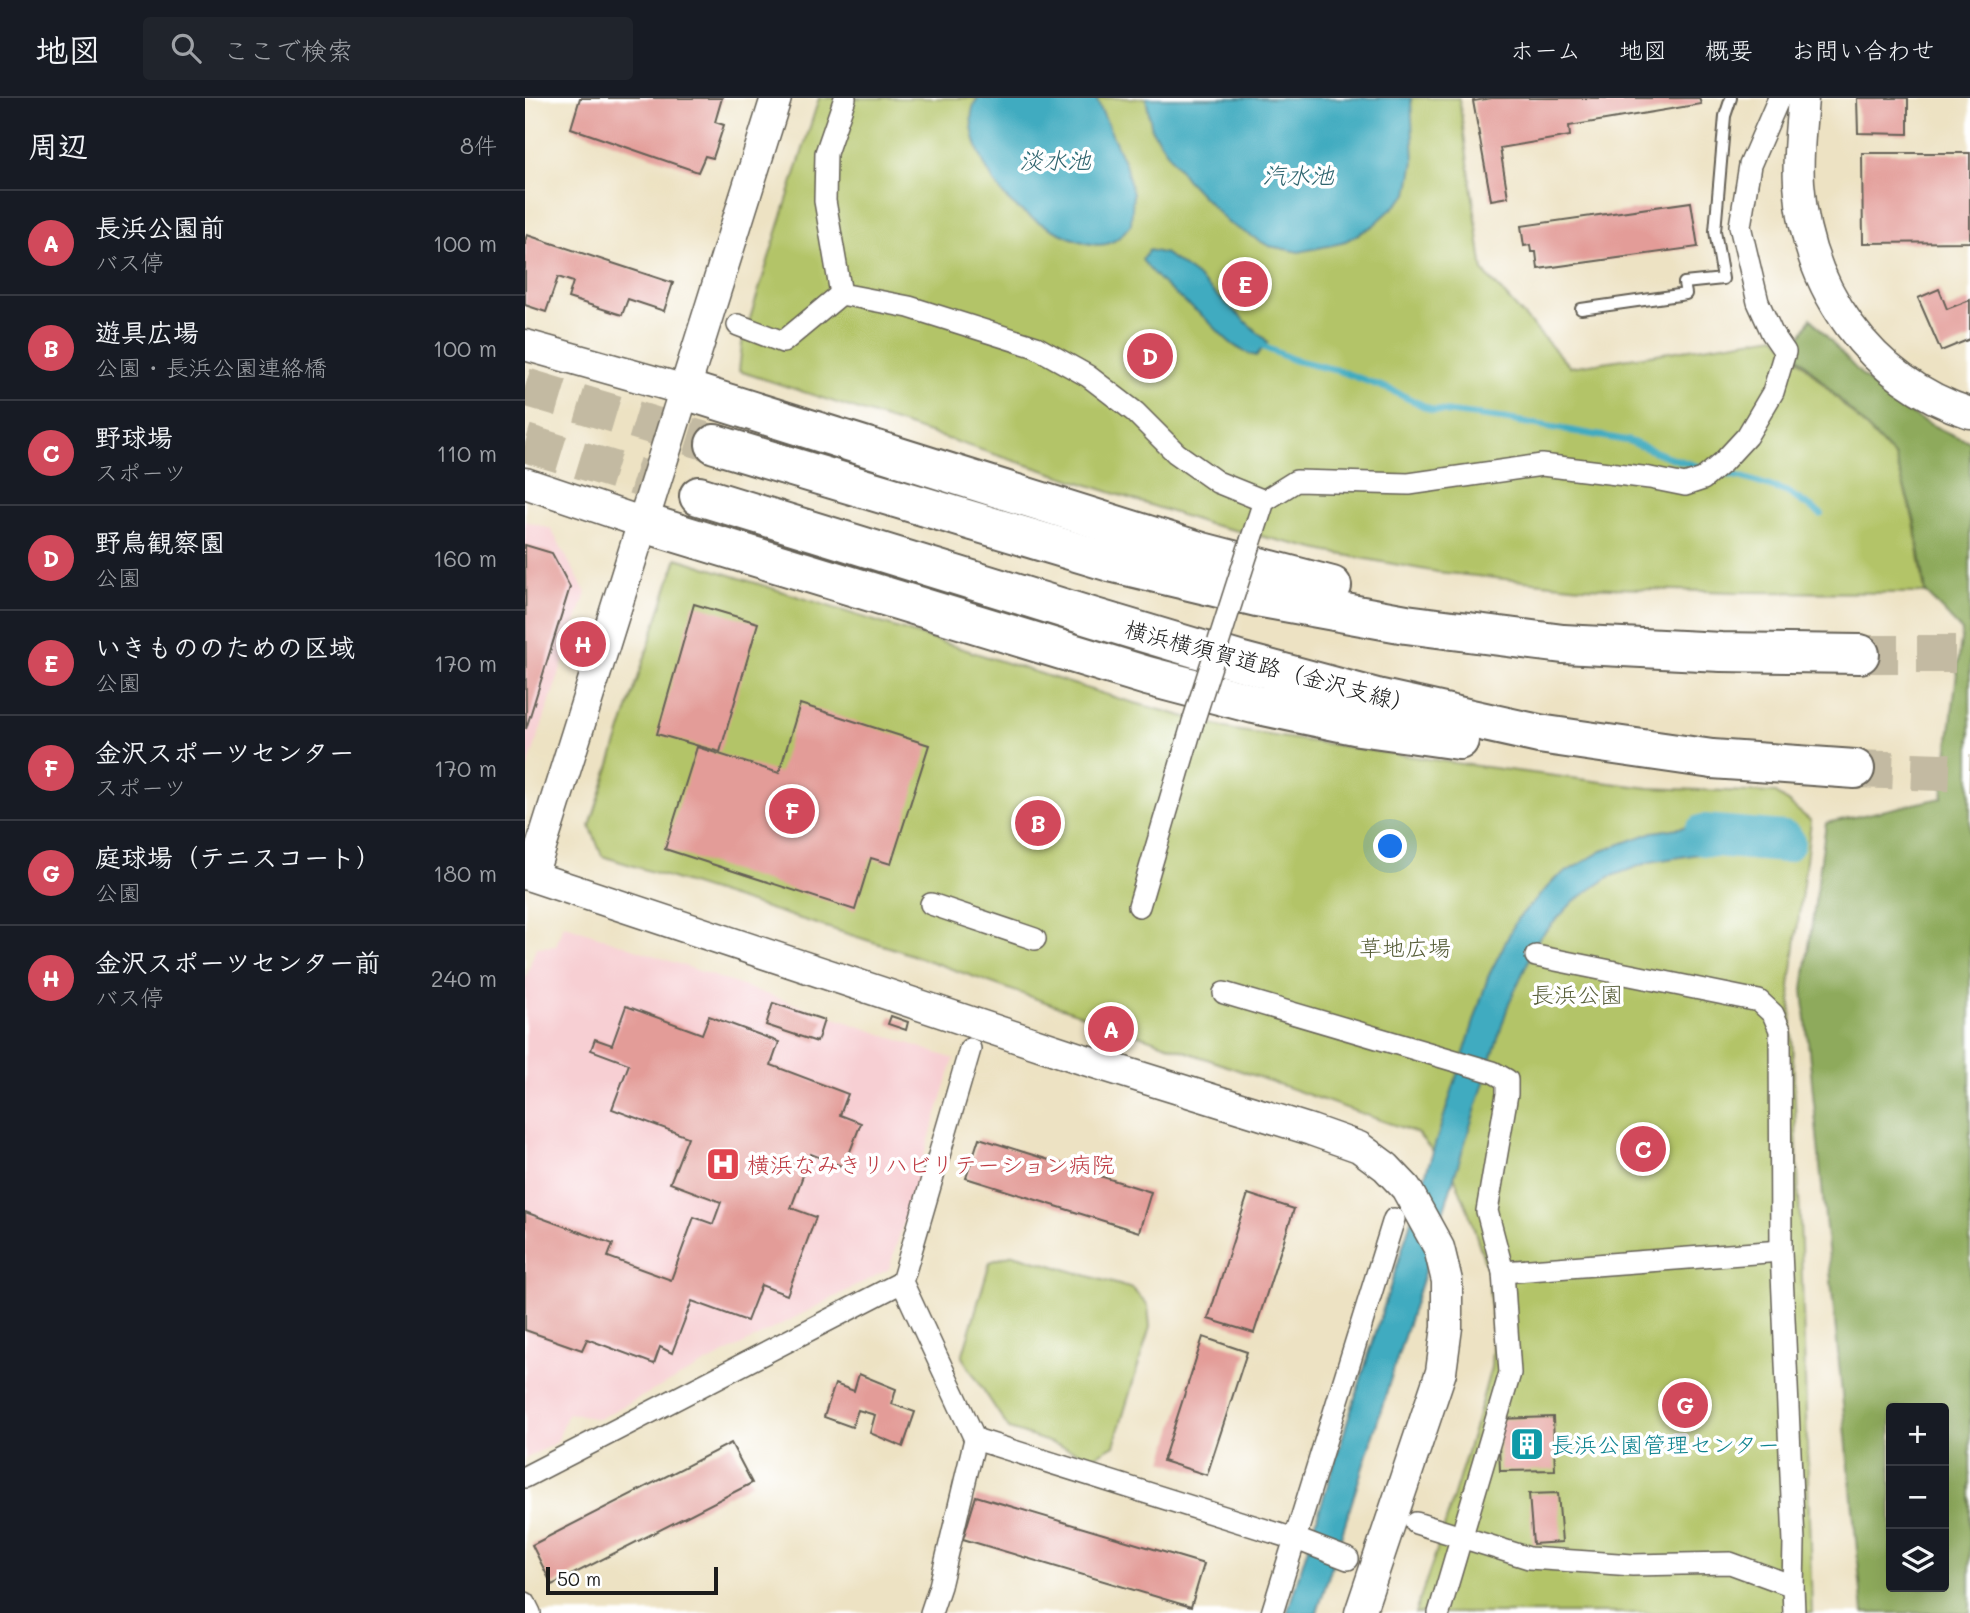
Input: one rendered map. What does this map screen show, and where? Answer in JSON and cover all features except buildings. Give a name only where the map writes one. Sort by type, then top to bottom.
[{"type":"highway","points":[[685,390],[977,483],[1293,577],[1509,622],[1721,652]]},
{"type":"highway","points":[[715,444],[1110,562],[1257,597],[1406,624],[1563,644],[1721,652],[1860,654]]},
{"type":"highway","name":"横浜横須賀道路（金沢支線）","points":[[699,496],[1239,661],[1377,698],[1539,733],[1712,759],[1855,769]]},
{"type":"highway","points":[[641,522],[1147,676],[1254,704],[1359,726],[1470,742],[1712,759]]},
{"type":"street","points":[[776,98],[527,882],[1311,1130],[1359,1147],[1386,1167],[1406,1188],[1439,1248],[1447,1281],[1447,1327],[1441,1372],[1360,1613]]},
{"type":"street","points":[[841,294],[825,201],[826,153],[845,98]]},
{"type":"street","points":[[1139,906],[1193,722],[1264,501],[1296,481],[1409,484],[1542,465],[1685,485],[1703,479],[1747,436],[1773,392],[1784,352],[1758,302],[1739,226],[1750,164],[1779,98]]},
{"type":"street","points":[[1803,98],[1798,182],[1804,225],[1818,273],[1860,340],[1890,371],[1931,398],[1970,413]]},
{"type":"street","points":[[739,325],[783,342],[841,294]]},
{"type":"street","points":[[841,294],[909,307],[1036,347],[1088,376],[1135,412],[1175,453],[1217,482],[1264,501]]},
{"type":"street","points":[[525,345],[685,390]]},
{"type":"street","points":[[525,483],[641,522]]},
{"type":"street","points":[[931,904],[1035,939]]},
{"type":"street","points":[[1536,956],[1759,1001],[1773,1014],[1780,1030],[1781,1251],[1794,1542],[1794,1613]]},
{"type":"street","points":[[1224,993],[1493,1072],[1507,1080],[1487,1212],[1503,1272],[1510,1373],[1439,1613]]},
{"type":"street","points":[[932,1613],[975,1439],[902,1282],[970,1049]]},
{"type":"street","points":[[1272,1613],[1299,1540],[1394,1219]]},
{"type":"street","points":[[1503,1272],[1781,1251]]},
{"type":"street","points":[[525,1477],[902,1282]]},
{"type":"street","points":[[975,1439],[1299,1540],[1347,1559]]},
{"type":"street","points":[[1416,1523],[1529,1558],[1633,1565],[1730,1563],[1793,1586]]},
{"type":"street","points":[[525,1603],[530,1613]]},
{"type":"lane","points":[[1581,309],[1686,294],[1684,283],[1723,279],[1716,231],[1725,116],[1731,98]]},
{"type":"shaded area","points":[[525,521],[551,529],[586,593],[525,776]]},
{"type":"shaded area","name":"横浜なみきリハビリテーション病院","points":[[563,924],[954,1059],[889,1269],[598,1419],[568,1413],[557,1442],[525,1459],[525,980],[536,947],[556,946]]},
{"type":"green space","points":[[819,98],[1459,98],[1483,271],[1570,367],[1776,336],[1895,457],[1914,522],[1925,593],[1734,592],[1581,587],[1437,572],[1328,552],[1208,524],[739,371],[742,344]]},
{"type":"green space","points":[[1811,318],[1854,367],[1884,395],[1919,419],[1970,441],[1970,1613],[1863,1613],[1803,989],[1826,823],[1942,798],[1962,631],[1926,593],[1915,522],[1895,457],[1793,351]]},
{"type":"green space","name":"長浜公園","points":[[677,558],[1120,699],[1234,730],[1462,764],[1649,788],[1776,793],[1811,821],[1790,985],[1812,1613],[1415,1613],[1440,1541],[1491,1367],[1493,1333],[1488,1272],[1454,1176],[1417,1133],[895,949],[602,856],[590,826]]},
{"type":"green space","points":[[1013,1254],[1133,1289],[1148,1306],[1150,1327],[1114,1445],[1093,1457],[1009,1429],[962,1357],[990,1262]]},
{"type":"water","name":"淡水池","points":[[978,98],[1096,98],[1125,164],[1133,194],[1131,224],[1114,241],[1096,245],[1070,237],[1041,223],[1009,201],[993,180],[974,137],[973,109]]},
{"type":"water","name":"汽水池","points":[[1146,98],[1411,98],[1414,161],[1408,194],[1373,226],[1342,243],[1299,252],[1269,246],[1228,223],[1186,179],[1152,130]]},
{"type":"water","points":[[1149,250],[1166,254],[1196,276],[1268,342],[1256,356],[1231,343],[1162,282],[1142,260]]},
{"type":"water","points":[[1704,824],[1763,831],[1758,860],[1705,853],[1650,862],[1609,877],[1573,902],[1539,938],[1509,1003],[1317,1613],[1287,1613],[1488,977],[1517,919],[1556,878],[1602,851],[1653,832]]},
{"type":"waterway","points":[[1264,347],[1294,360],[1340,371],[1391,390],[1432,410],[1505,419],[1629,441],[1711,471],[1741,477],[1787,492],[1821,514]]},
{"type":"waterway","points":[[1704,835],[1784,842]]},
{"type":"tunnel","points":[[525,387],[715,444]]},
{"type":"tunnel","points":[[525,443],[699,496]]},
{"type":"tunnel","points":[[1860,654],[1970,654]]},
{"type":"tunnel","points":[[1855,769],[1970,773]]},
{"type":"place","name":"いきもののための区域","points":[[1245,284]]},
{"type":"place","name":"野鳥観察園","points":[[1150,356]]},
{"type":"place","name":"金沢スポーツセンター前","points":[[583,644]]},
{"type":"place","name":"金沢スポーツセンター","points":[[792,811]]},
{"type":"place","name":"遊具広場","points":[[1038,823]]},
{"type":"place","name":"長浜公園前","points":[[1111,1029]]},
{"type":"place","name":"野球場","points":[[1643,1149]]},
{"type":"place","name":"横浜なみきリハビリテーション病院","points":[[723,1164]]},
{"type":"place","name":"庭球場（テニスコート）","points":[[1685,1405]]},
{"type":"place","name":"長浜公園管理センター","points":[[1527,1444]]},
{"type":"park label","name":"草地広場","points":[[1405,947]]}]
